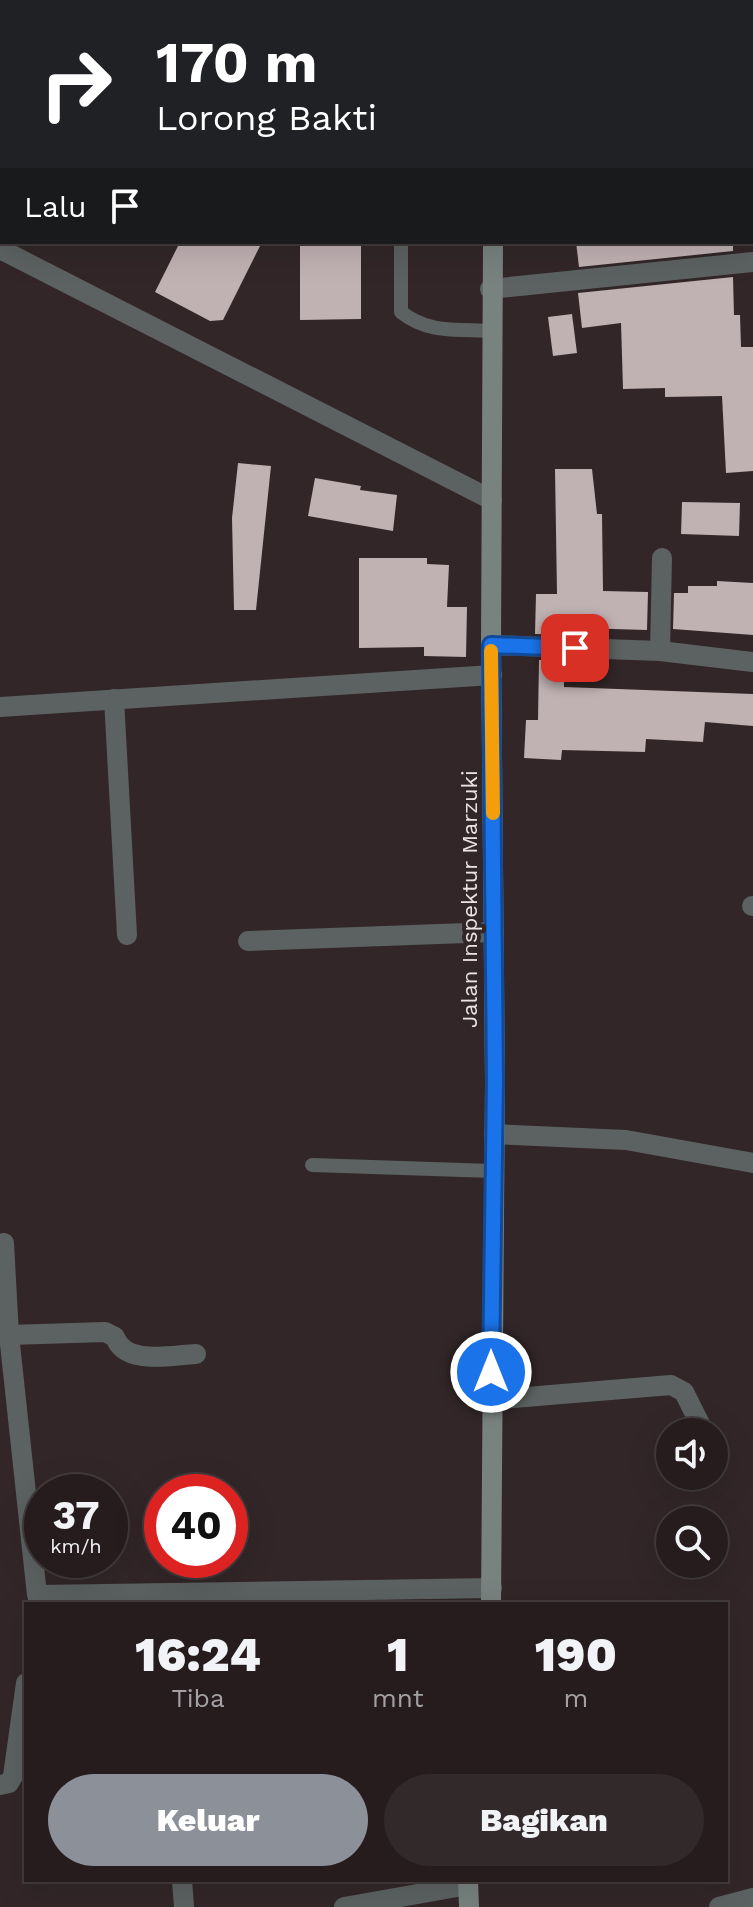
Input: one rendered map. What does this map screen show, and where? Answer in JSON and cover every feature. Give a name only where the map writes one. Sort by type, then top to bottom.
[{"type":"street","name":"Jalan Inspektur Marzuki","points":[[491,1596],[494,932],[490,289],[493,244]]},
{"type":"street","points":[[0,249],[492,500]]},
{"type":"street","points":[[490,289],[753,262]]},
{"type":"street","points":[[660,651],[662,558]]},
{"type":"street","points":[[491,645],[660,651],[753,662]]},
{"type":"street","points":[[0,707],[492,675]]},
{"type":"street","points":[[114,699],[127,935]]},
{"type":"street","points":[[248,941],[494,932]]},
{"type":"street","points":[[494,1134],[626,1140],[753,1163]]},
{"type":"street","points":[[4,1243],[9,1335],[37,1599],[491,1596]]},
{"type":"street","points":[[9,1335],[105,1332],[115,1337],[118,1347],[130,1355],[196,1354]]},
{"type":"street","points":[[491,1400],[671,1385],[684,1392],[697,1418]]},
{"type":"street","points":[[0,1785],[9,1783],[13,1776],[24,1697]]},
{"type":"street","points":[[182,1882],[184,1907]]},
{"type":"street","points":[[344,1907],[468,1882],[469,1907]]},
{"type":"street","points":[[719,1907],[753,1898]]},
{"type":"lane","points":[[401,244],[401,312],[431,329],[492,331]]},
{"type":"lane","points":[[312,1165],[492,1171]]},
{"type":"building","points":[[179,244],[261,244],[223,320],[210,321],[155,292]]},
{"type":"building","points":[[300,244],[361,244],[361,319],[300,320]]},
{"type":"building","points":[[576,244],[733,244],[733,251],[579,267]]},
{"type":"building","points":[[733,277],[734,315],[740,315],[741,347],[753,347],[753,471],[726,473],[722,396],[665,397],[665,388],[623,389],[621,323],[582,328],[578,293]]},
{"type":"building","points":[[572,314],[577,353],[553,356],[548,317]]},
{"type":"building","points":[[238,463],[271,466],[256,610],[234,610],[232,518]]},
{"type":"building","points":[[555,469],[592,469],[597,514],[602,514],[603,591],[648,592],[647,630],[579,628],[579,635],[535,634],[536,594],[557,594]]},
{"type":"building","points":[[315,478],[361,486],[360,490],[397,495],[393,531],[308,516]]},
{"type":"building","points":[[682,502],[740,503],[739,536],[681,534]]},
{"type":"building","points":[[359,558],[427,558],[427,564],[449,565],[447,607],[467,607],[466,657],[424,656],[424,647],[359,648]]},
{"type":"building","points":[[717,581],[753,583],[753,635],[673,629],[674,593],[688,593],[688,586],[717,586]]},
{"type":"building","points":[[539,660],[564,661],[564,687],[753,694],[753,726],[705,722],[703,742],[646,739],[645,752],[562,750],[561,760],[524,758],[526,720],[538,720]]},
{"type":"slow traffic","points":[[491,651],[493,813]]},
{"type":"route","points":[[491,1372],[495,1082],[491,645],[575,648]]}]
